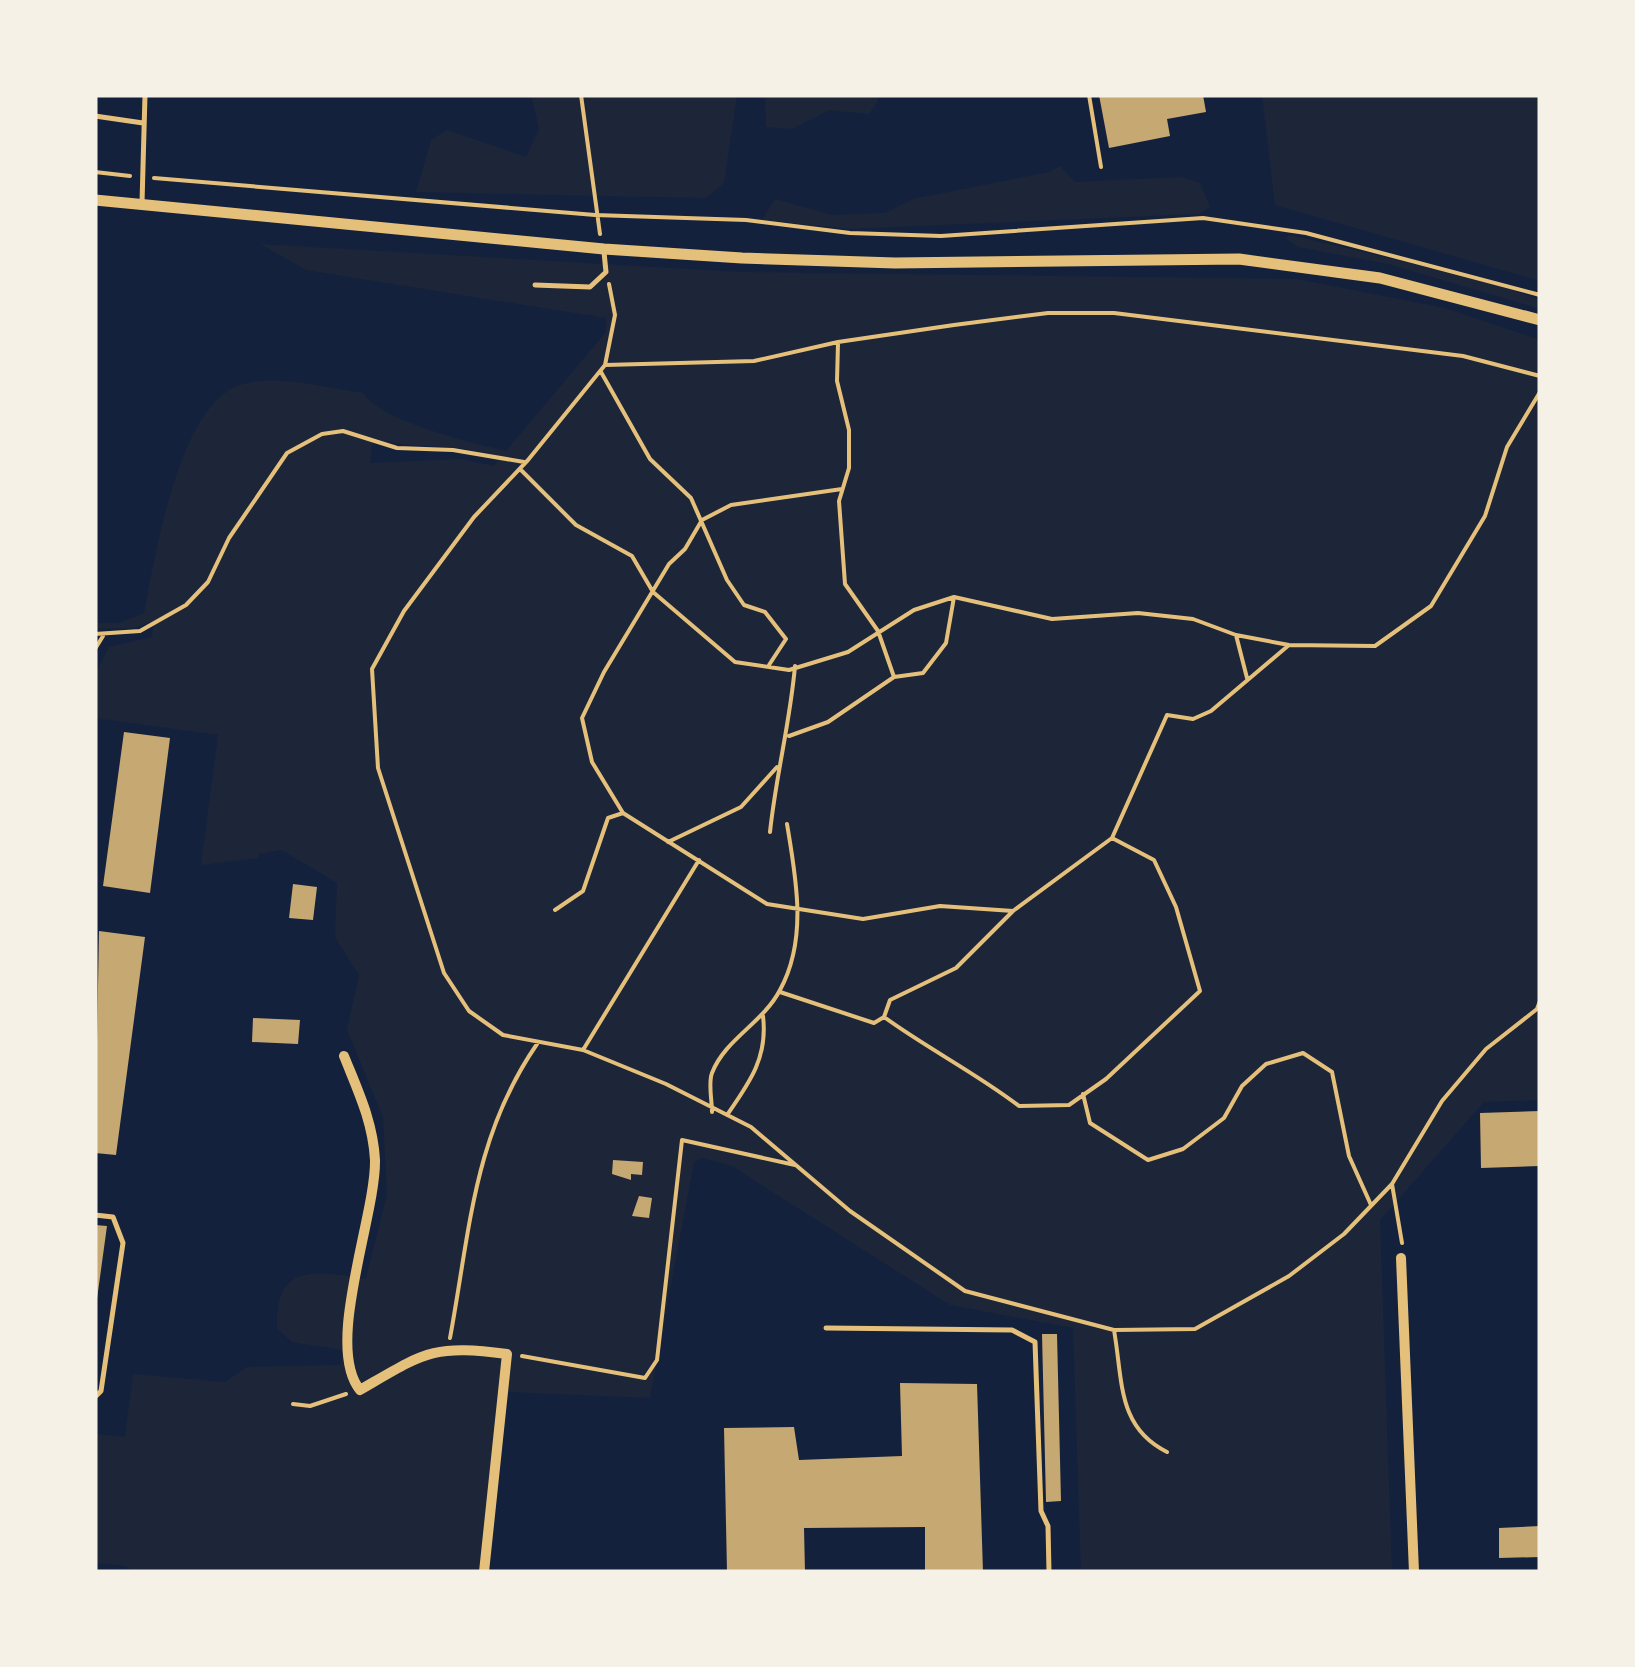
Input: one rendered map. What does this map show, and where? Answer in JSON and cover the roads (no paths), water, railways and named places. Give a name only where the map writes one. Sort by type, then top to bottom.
[{"type":"street","points":[[95,200],[604,250],[895,262],[1239,259],[1380,278],[1540,320]]},
{"type":"street","points":[[344,1056],[372,1127],[375,1162],[374,1194],[352,1299],[348,1364],[360,1390],[420,1356],[448,1348],[507,1354],[484,1572]]},
{"type":"street","points":[[1401,1258],[1414,1572]]},
{"type":"lane","points":[[142,206],[145,95]]},
{"type":"lane","points":[[95,116],[143,123]]},
{"type":"lane","points":[[535,284],[590,288],[606,272],[604,250]]},
{"type":"lane","points":[[95,1215],[113,1218],[122,1243],[101,1391],[95,1397]]},
{"type":"lane","points":[[826,1328],[1012,1330],[1030,1336],[1035,1342],[1041,1510],[1048,1526],[1048,1572]]}]
